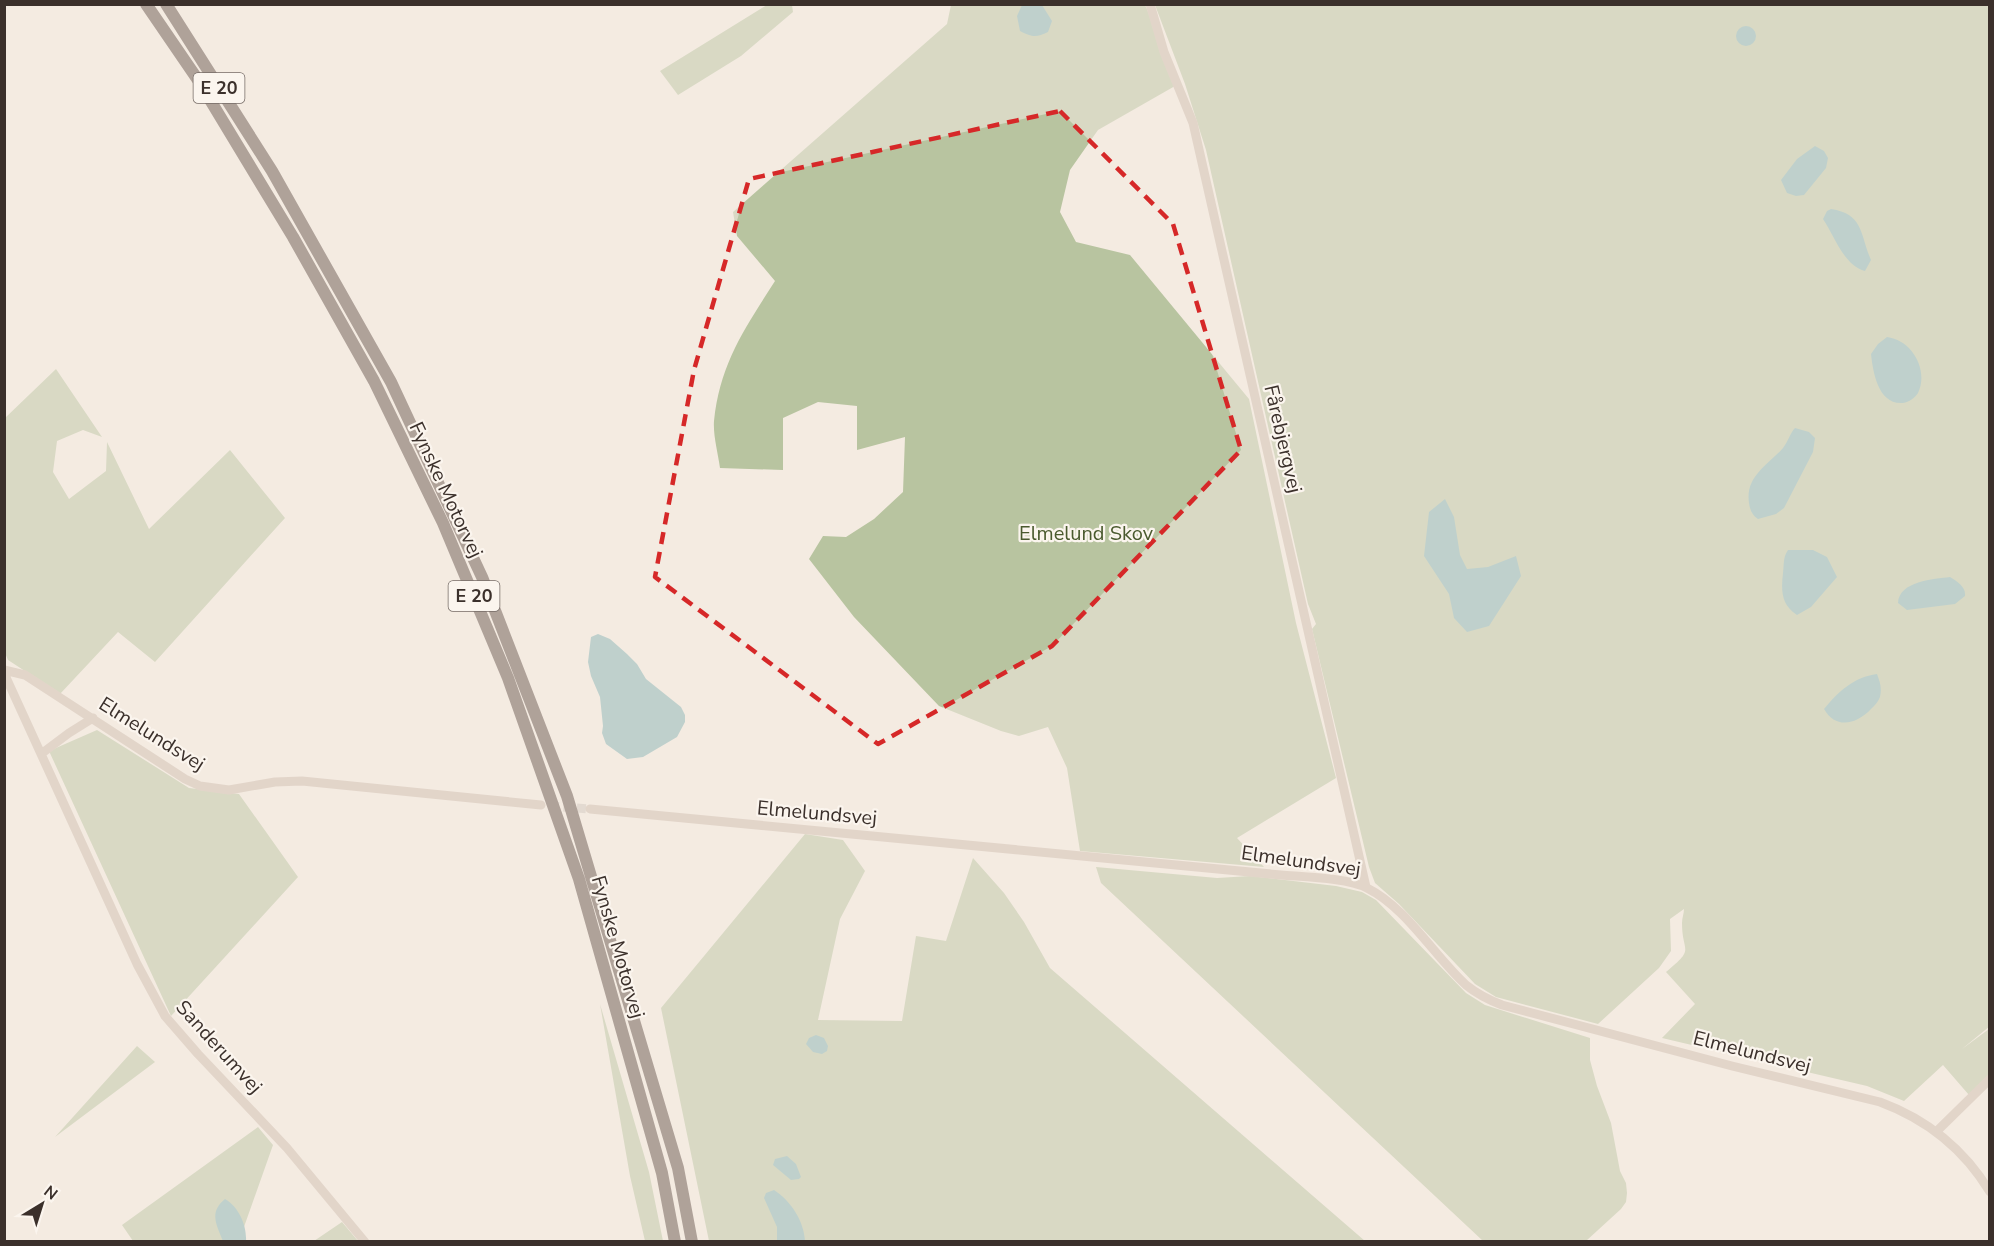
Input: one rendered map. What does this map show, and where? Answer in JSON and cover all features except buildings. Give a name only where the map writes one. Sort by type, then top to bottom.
[{"type":"highway","name":"Fynske Motorvej","points":[[146,4],[198,80],[293,237],[374,381],[451,543],[508,678],[579,879],[662,1173],[675,1242]]},
{"type":"highway","name":"Fynske Motorvej","points":[[166,4],[272,171],[391,382],[482,577],[567,796],[678,1168],[692,1242]]},
{"type":"street","name":"Fårebjergvej","points":[[1150,4],[1164,52],[1193,123],[1366,887]]},
{"type":"street","name":"Elmelundsvej","points":[[4,672],[25,675],[185,779],[214,789],[229,790],[275,782],[302,781],[541,805]]},
{"type":"street","name":"Sanderumvej","points":[[4,672],[137,964],[165,1016],[287,1148],[365,1242]]},
{"type":"street","points":[[41,753],[93,718]]},
{"type":"street","name":"Elmelundsvej","points":[[590,809],[1269,874],[1346,882],[1366,887],[1386,900],[1466,985],[1483,997],[1502,1005],[1720,1063],[1880,1102],[1914,1116],[1937,1131],[1981,1177],[1989,1192]]},
{"type":"street","points":[[1937,1131],[1989,1079]]},
{"type":"highlighted area","points":[[1060,111],[1173,224],[1241,450],[1052,646],[878,744],[655,577],[694,370],[749,179]]},
{"type":"green space","points":[[767,5],[792,5],[793,12],[741,56],[678,95],[660,71]]},
{"type":"green space","name":"Elmelund Skov","points":[[951,5],[1145,5],[1175,86],[1098,130],[1070,170],[1060,212],[1076,242],[1130,255],[1249,399],[1296,623],[1336,778],[1237,838],[1264,867],[1080,851],[1067,768],[1048,727],[1019,736],[939,706],[854,617],[809,559],[823,536],[846,537],[874,519],[903,492],[905,437],[857,450],[857,406],[818,402],[783,418],[783,470],[720,468],[714,421],[722,381],[736,347],[775,281],[737,236],[733,212],[947,24]]},
{"type":"green space","points":[[1155,5],[1989,5],[1990,1026],[1962,1049],[1989,1029],[1990,1075],[1969,1095],[1943,1065],[1904,1101],[1867,1086],[1662,1038],[1695,1004],[1666,972],[1684,954],[1682,923],[1684,909],[1670,919],[1671,951],[1659,968],[1598,1024],[1496,997],[1475,984],[1399,904],[1375,883],[1369,867],[1312,629],[1316,624],[1308,604],[1206,150],[1185,84]]},
{"type":"green space","points":[[56,369],[102,437],[83,430],[57,441],[53,472],[69,499],[106,471],[107,442],[149,529],[230,450],[285,518],[155,662],[118,632],[60,694],[8,660],[5,653],[5,418]]},
{"type":"green space","points":[[97,730],[189,788],[239,794],[298,877],[171,1016],[49,751]]},
{"type":"green space","points":[[805,834],[843,840],[865,871],[840,919],[818,1020],[902,1021],[916,936],[946,941],[973,858],[1004,893],[1024,922],[1050,968],[1365,1241],[709,1241],[661,1008]]},
{"type":"green space","points":[[1096,867],[1217,878],[1250,876],[1336,886],[1362,892],[1376,900],[1466,993],[1485,1005],[1590,1038],[1590,1060],[1611,1123],[1620,1171],[1626,1183],[1626,1202],[1586,1241],[1483,1241],[1101,883]]},
{"type":"green space","points":[[600,1004],[649,1172],[663,1241],[645,1241],[630,1176]]},
{"type":"green space","points":[[137,1046],[155,1062],[55,1137]]},
{"type":"green space","points":[[258,1127],[273,1145],[239,1241],[133,1241],[122,1225]]},
{"type":"green space","points":[[342,1222],[358,1241],[314,1241]]},
{"type":"water","points":[[1022,5],[1042,5],[1052,21],[1048,32],[1034,36],[1020,31],[1017,16]]},
{"type":"water","points":[[1746,26],[1753,29],[1756,36],[1753,43],[1746,46],[1739,43],[1736,36],[1739,29]]},
{"type":"water","points":[[1815,146],[1824,151],[1828,158],[1826,168],[1804,195],[1796,196],[1787,193],[1781,180],[1797,159]]},
{"type":"water","points":[[1831,209],[1850,216],[1859,227],[1871,260],[1865,271],[1845,257],[1823,219],[1827,211]]},
{"type":"water","points":[[1887,337],[1896,339],[1911,350],[1920,366],[1921,384],[1918,393],[1910,401],[1903,403],[1888,399],[1882,393],[1875,378],[1871,354]]},
{"type":"water","points":[[1795,428],[1809,432],[1815,438],[1813,452],[1784,508],[1776,514],[1758,519],[1749,506],[1751,485],[1759,472],[1783,448]]},
{"type":"water","points":[[1445,499],[1454,517],[1460,555],[1467,569],[1488,567],[1516,556],[1521,576],[1489,626],[1467,632],[1454,618],[1449,594],[1424,556],[1429,512]]},
{"type":"water","points":[[1788,550],[1813,550],[1827,557],[1837,577],[1811,607],[1797,615],[1788,607],[1782,591],[1784,561]]},
{"type":"water","points":[[1950,577],[1961,585],[1965,593],[1965,596],[1955,604],[1907,610],[1898,603],[1904,590],[1918,582]]},
{"type":"water","points":[[598,634],[610,639],[627,654],[637,664],[646,679],[681,707],[685,715],[685,722],[677,737],[643,757],[627,759],[606,744],[602,733],[600,697],[588,662],[591,637]]},
{"type":"water","points":[[1877,674],[1880,697],[1865,714],[1847,722],[1834,720],[1829,716],[1824,709],[1835,696],[1861,678]]},
{"type":"water","points":[[816,1035],[824,1038],[828,1046],[827,1051],[822,1054],[813,1052],[806,1044],[809,1038]]},
{"type":"water","points":[[787,1156],[796,1164],[801,1177],[799,1179],[791,1180],[773,1165],[775,1159]]},
{"type":"water","points":[[774,1190],[796,1212],[805,1241],[777,1241],[777,1227],[764,1198],[766,1193]]},
{"type":"water","points":[[225,1199],[241,1217],[246,1241],[223,1241],[216,1224],[215,1214]]},
{"type":"tunnel","points":[[550,806],[590,809]]}]
